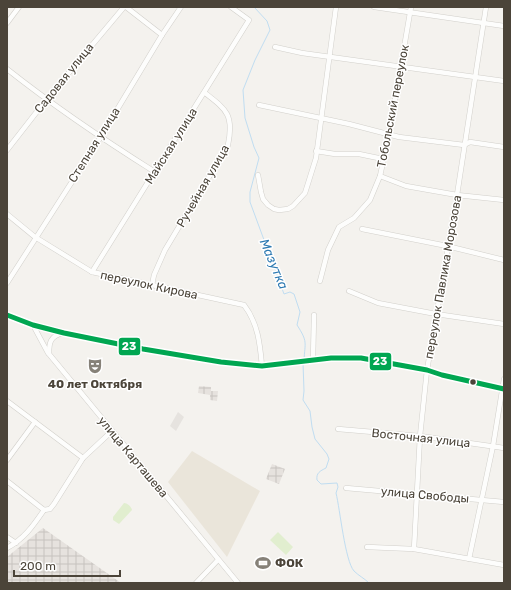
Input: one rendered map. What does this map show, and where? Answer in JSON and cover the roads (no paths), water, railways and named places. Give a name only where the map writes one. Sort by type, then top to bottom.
[{"type":"street","points":[[7,23],[19,7]]},
{"type":"street","points":[[125,7],[162,35]]},
{"type":"street","name":"Садовая улица","points":[[7,150],[46,100],[125,7]]},
{"type":"street","name":"Степная улица","points":[[7,283],[35,237],[100,138],[162,35],[181,7]]},
{"type":"street","name":"Майская улица","points":[[92,272],[205,93],[249,20],[231,7]]},
{"type":"street","points":[[258,175],[261,192],[268,205],[279,210],[288,209],[293,206],[305,193],[316,158],[328,56],[336,7]]},
{"type":"street","points":[[374,7],[504,26]]},
{"type":"street","name":"Тобольский переулок","points":[[320,281],[328,250],[339,227],[354,218],[370,200],[380,176],[389,135],[411,7]]},
{"type":"street","name":"переулок Павлика Морозова","points":[[414,549],[420,436],[427,370],[447,246],[457,195],[486,7]]},
{"type":"street","points":[[275,47],[302,53],[504,81]]},
{"type":"street","points":[[7,69],[46,100],[100,138],[155,172]]},
{"type":"street","name":"Ручейная улица","points":[[152,285],[154,275],[165,250],[228,145],[230,134],[228,113],[205,93]]},
{"type":"street","points":[[258,105],[349,124],[389,135],[429,142],[464,145],[470,142],[504,147]]},
{"type":"street","points":[[316,151],[335,154],[359,154],[383,159]]},
{"type":"street","points":[[380,176],[406,186],[457,195],[504,200]]},
{"type":"street","name":"переулок Кирова","points":[[7,214],[35,237],[92,272],[244,305],[248,310],[259,335],[262,366]]},
{"type":"street","points":[[362,229],[447,246],[504,260]]},
{"type":"street","points":[[349,291],[378,303],[436,314],[504,324]]},
{"type":"street","points":[[7,315],[33,325],[64,333],[205,359],[262,366],[313,360],[361,358],[427,370],[442,375],[503,389]]},
{"type":"street","points":[[313,360],[314,315]]},
{"type":"street","name":"улица Карташева","points":[[33,325],[48,354],[238,583]]},
{"type":"street","points":[[48,354],[50,340],[54,336],[64,333]]},
{"type":"street","points":[[469,559],[493,446],[504,379]]},
{"type":"street","points":[[7,401],[83,458]]},
{"type":"street","points":[[7,460],[35,422]]},
{"type":"street","name":"Восточная улица","points":[[338,430],[420,436],[504,448]]},
{"type":"street","points":[[7,548],[16,543],[30,530],[44,510],[50,509],[83,458],[112,431]]},
{"type":"street","points":[[7,482],[44,510]]},
{"type":"street","name":"улица Свободы","points":[[346,488],[504,502]]},
{"type":"street","points":[[7,537],[16,543]]},
{"type":"street","points":[[367,547],[414,549],[504,564]]},
{"type":"street","points":[[196,583],[218,560]]},
{"type":"waterway","name":"Мазутка","points":[[254,7],[267,21],[270,30],[255,60],[243,90],[245,118],[259,158],[250,192],[250,202],[284,294],[290,292],[294,294],[300,312],[297,325],[305,342],[304,360]]},
{"type":"waterway","name":"Мазутка","points":[[303,363],[303,400],[310,411],[315,439],[327,454],[329,459],[326,468],[318,474],[317,480],[321,484],[337,483],[338,487],[336,493],[348,557],[354,571],[369,583]]},
{"type":"place","name":"40 лет Октября","points":[[95,366]]},
{"type":"place","name":"ФОК","points":[[263,563]]}]
